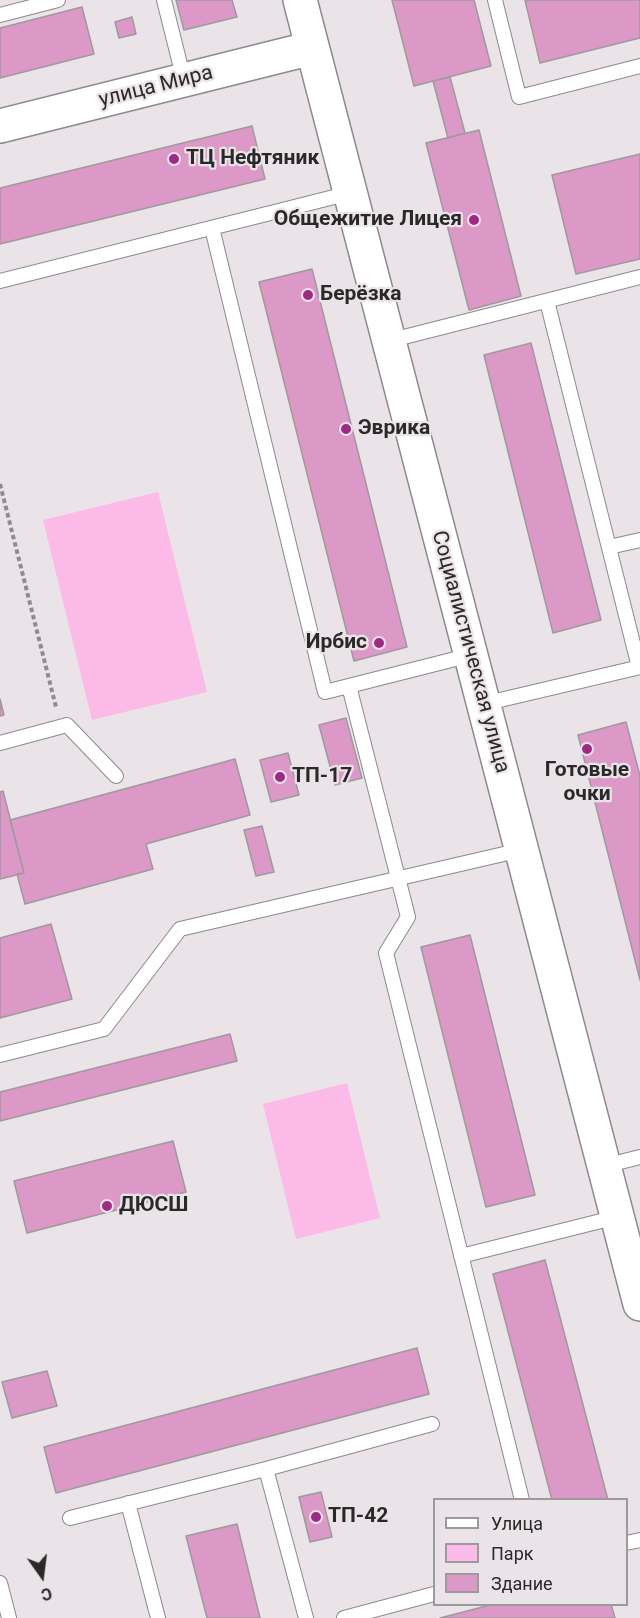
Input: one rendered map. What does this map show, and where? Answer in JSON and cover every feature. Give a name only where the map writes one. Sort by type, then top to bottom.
[{"type":"main road","name":"Социалистическая улица","points":[[300,0],[640,1304]]},
{"type":"main road","name":"улица Мира","points":[[0,126],[312,48]]},
{"type":"lane","points":[[0,15],[58,0]]},
{"type":"lane","points":[[164,0],[184,80]]},
{"type":"lane","points":[[495,0],[519,97],[640,66]]},
{"type":"lane","points":[[0,280],[350,193]]},
{"type":"lane","points":[[212,228],[325,692],[471,655]]},
{"type":"lane","points":[[388,341],[640,277]]},
{"type":"lane","points":[[483,704],[639,667],[547,301]]},
{"type":"lane","points":[[609,547],[640,540]]},
{"type":"lane","points":[[349,686],[408,917],[386,952],[522,1498]]},
{"type":"lane","points":[[0,743],[67,725],[116,776]]},
{"type":"lane","points":[[0,1056],[104,1029],[180,929],[521,850]]},
{"type":"lane","points":[[604,1166],[640,1156]]},
{"type":"lane","points":[[461,1256],[617,1217]]},
{"type":"lane","points":[[70,1518],[267,1469],[432,1424]]},
{"type":"lane","points":[[267,1469],[306,1618]]},
{"type":"lane","points":[[128,1503],[158,1618]]},
{"type":"lane","points":[[0,1583],[9,1618]]},
{"type":"lane","points":[[344,1618],[433,1594]]},
{"type":"path","points":[[0,484],[61,727]]},
{"type":"green space","points":[[158,492],[207,692],[92,720],[43,520]]},
{"type":"green space","points":[[347,1083],[380,1218],[296,1239],[263,1104]]},
{"type":"building","points":[[176,0],[232,0],[237,17],[184,30]]},
{"type":"building","points":[[392,0],[474,0],[491,66],[414,86]]},
{"type":"building","points":[[525,0],[640,0],[640,38],[540,63]]},
{"type":"building","points":[[82,7],[94,54],[0,78],[0,28]]},
{"type":"building","points":[[132,17],[136,34],[119,38],[115,22]]},
{"type":"building","points":[[450,77],[465,133],[448,138],[433,81]]},
{"type":"building","points":[[252,126],[265,179],[0,244],[0,188]]},
{"type":"building","name":"Общежитие Лицея","points":[[479,130],[521,296],[469,310],[426,143]]},
{"type":"building","points":[[640,154],[640,259],[576,274],[552,175]]},
{"type":"building","points":[[312,269],[407,647],[354,661],[259,282]]},
{"type":"building","points":[[531,343],[601,620],[553,633],[484,355]]},
{"type":"building","points":[[0,699],[4,715],[0,716]]},
{"type":"building","points":[[346,718],[362,778],[335,785],[319,725]]},
{"type":"building","points":[[626,722],[640,776],[640,980],[578,735]]},
{"type":"building","name":"ТП-17","points":[[288,753],[299,795],[271,802],[260,760]]},
{"type":"building","points":[[235,759],[250,815],[146,844],[153,869],[25,904],[17,874],[24,873],[10,820]]},
{"type":"building","points":[[3,791],[24,873],[0,879],[0,792]]},
{"type":"building","points":[[262,826],[274,872],[256,876],[244,830]]},
{"type":"building","points":[[51,924],[72,999],[0,1018],[0,938]]},
{"type":"building","points":[[470,935],[535,1195],[486,1207],[421,947]]},
{"type":"building","points":[[230,1034],[237,1061],[0,1121],[0,1092]]},
{"type":"building","points":[[173,1141],[186,1192],[27,1233],[14,1181]]},
{"type":"building","points":[[545,1260],[607,1498],[551,1498],[493,1274]]},
{"type":"building","points":[[417,1348],[429,1394],[56,1493],[44,1447]]},
{"type":"building","points":[[47,1371],[57,1406],[12,1418],[2,1382]]},
{"type":"building","name":"ТП-42","points":[[321,1492],[332,1537],[310,1542],[299,1497]]},
{"type":"building","points":[[237,1524],[260,1618],[207,1618],[186,1536]]},
{"type":"building","points":[[486,1606],[612,1606],[615,1618],[440,1618]]},
{"type":"place","name":"ТЦ Нефтяник","points":[[174,159]]},
{"type":"place","name":"Общежитие Лицея","points":[[474,220]]},
{"type":"place","name":"Берёзка","points":[[308,295]]},
{"type":"place","name":"Эврика","points":[[346,429]]},
{"type":"place","name":"Ирбис","points":[[379,643]]},
{"type":"place","name":"Готовые очки","points":[[587,749]]},
{"type":"place","name":"ТП-17","points":[[280,777]]},
{"type":"place","name":"ДЮСШ","points":[[107,1206]]},
{"type":"place","name":"ТП-42","points":[[316,1517]]}]
